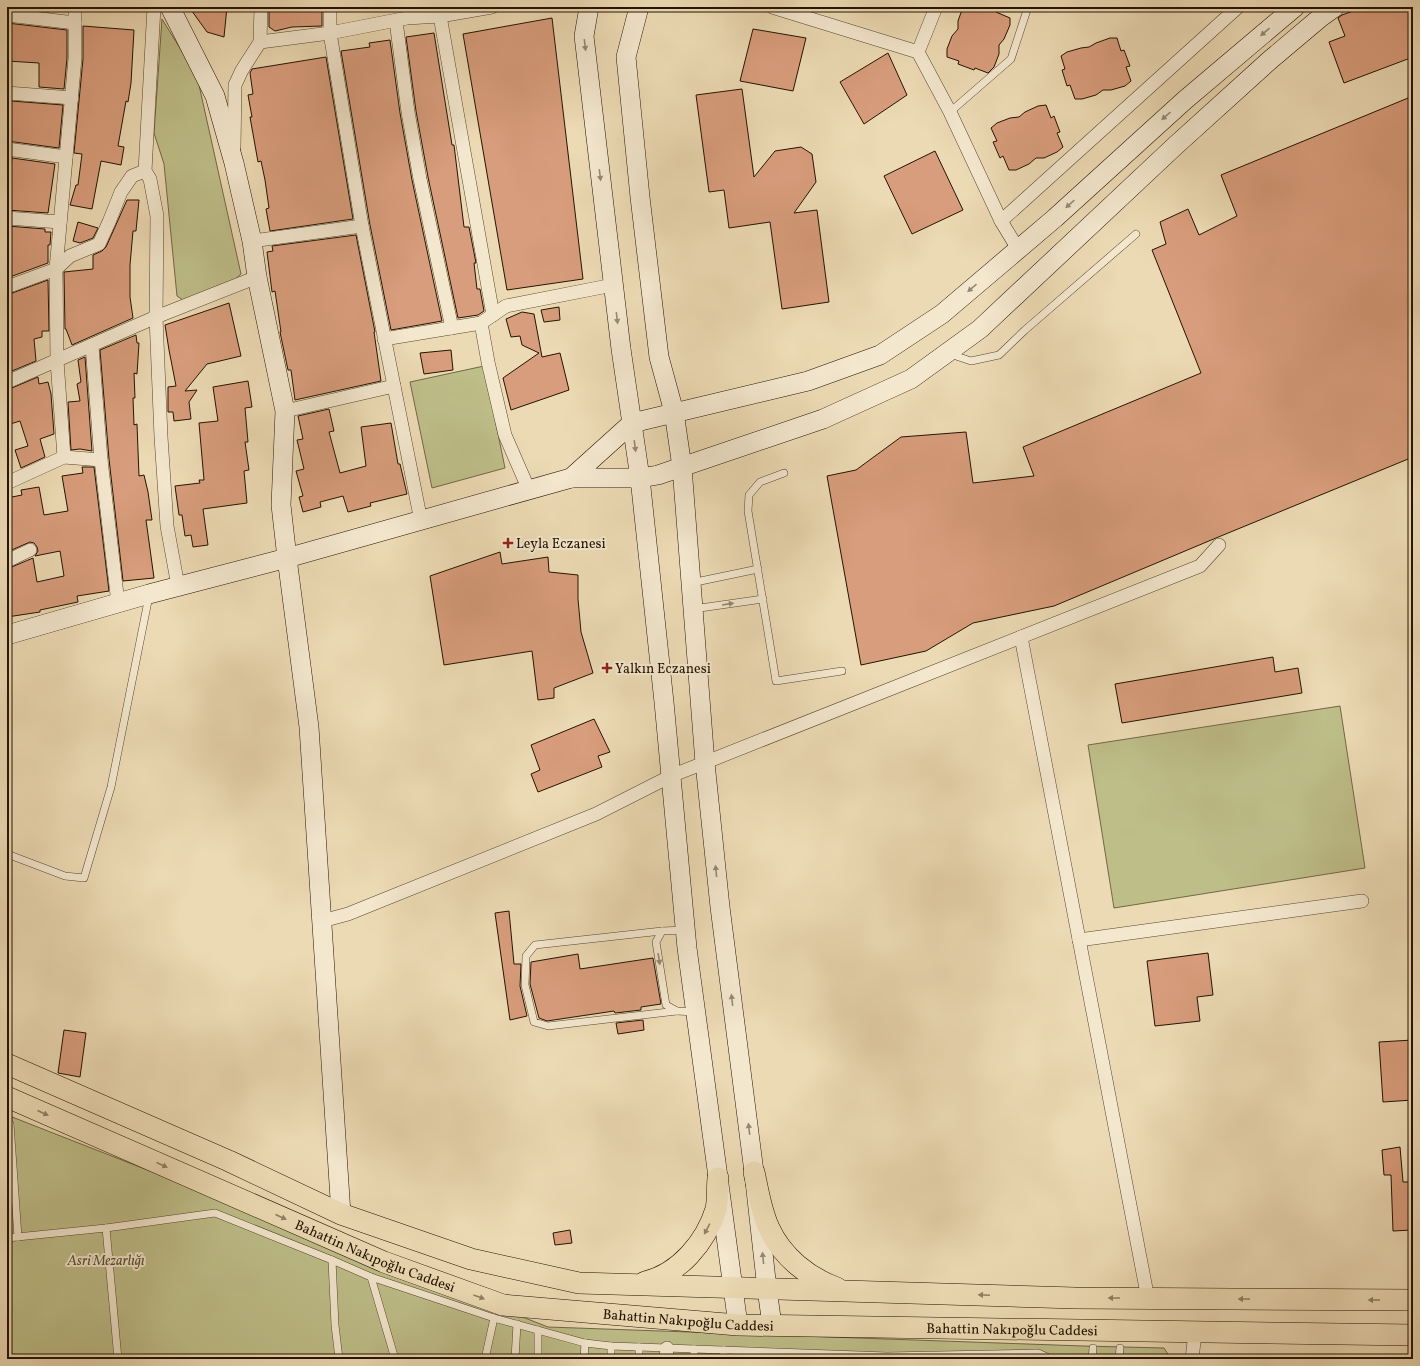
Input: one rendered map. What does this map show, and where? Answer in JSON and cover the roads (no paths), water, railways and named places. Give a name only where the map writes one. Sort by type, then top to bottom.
[{"type":"main road","name":"Bahattin Nakıpoğlu Caddesi","points":[[7,1064],[229,1161],[342,1214],[471,1259],[579,1283],[1075,1298],[1413,1300]]},
{"type":"main road","name":"Bahattin Nakıpoğlu Caddesi","points":[[7,1097],[384,1262],[503,1305],[738,1325],[772,1324],[1195,1333],[1413,1335]]},
{"type":"main road","points":[[754,1172],[762,1208],[769,1229],[783,1251],[801,1269],[823,1283],[847,1291]]},
{"type":"main road","points":[[625,1284],[647,1281],[667,1273],[684,1261],[698,1246],[709,1228],[716,1208],[718,1178]]},
{"type":"street","points":[[64,457],[57,361],[56,269],[75,58],[75,7]]},
{"type":"street","points":[[154,7],[145,171],[150,179],[157,216],[156,317],[161,437],[167,526],[178,586]]},
{"type":"street","points":[[170,7],[215,96],[234,163],[252,241],[285,411],[281,505],[309,727],[342,1214]]},
{"type":"street","points":[[234,163],[235,85],[242,70],[260,42],[261,7]]},
{"type":"street","points":[[330,7],[330,34],[362,226],[421,521]]},
{"type":"street","points":[[260,42],[330,34],[403,15],[440,16],[488,7]]},
{"type":"street","points":[[589,7],[584,36],[621,349],[640,478],[686,930],[738,1325]]},
{"type":"street","points":[[639,7],[626,57],[640,198],[660,357],[674,412],[682,467],[705,763],[720,907],[772,1324]]},
{"type":"street","points":[[772,7],[788,9],[918,52],[950,112],[1001,221],[1018,249]]},
{"type":"street","points":[[918,52],[936,7]]},
{"type":"street","points":[[1001,221],[1238,7]]},
{"type":"street","points":[[571,478],[632,423],[808,382],[880,356],[942,314],[1055,218],[1185,100],[1295,7]]},
{"type":"street","points":[[7,636],[149,594],[287,558],[571,478],[640,478],[658,475],[823,419],[911,379],[980,329],[1270,60],[1335,7]]},
{"type":"street","points":[[7,15],[75,23]]},
{"type":"street","points":[[403,15],[408,112],[420,179],[452,328]]},
{"type":"street","points":[[440,16],[494,315]]},
{"type":"street","points":[[7,93],[72,98]]},
{"type":"street","points":[[7,149],[66,157]]},
{"type":"street","points":[[7,287],[56,269],[70,256],[100,244],[121,192],[132,176],[145,171]]},
{"type":"street","points":[[7,218],[60,222]]},
{"type":"street","points":[[252,241],[362,226]]},
{"type":"street","points":[[7,382],[156,317],[258,277]]},
{"type":"street","points":[[384,339],[481,323],[506,306],[613,284]]},
{"type":"street","points":[[481,323],[488,362],[505,435],[529,490]]},
{"type":"street","points":[[92,346],[101,460],[118,603]]},
{"type":"street","points":[[285,411],[394,386]]},
{"type":"street","points":[[7,483],[64,457],[101,460]]},
{"type":"street","points":[[322,921],[348,914],[596,814],[671,776],[1200,566],[1219,545]]},
{"type":"street","points":[[7,561],[30,550]]},
{"type":"street","points":[[1021,637],[1148,1299]]},
{"type":"street","points":[[1079,940],[1362,901]]},
{"type":"street","points":[[1192,1359],[1195,1333]]},
{"type":"lane","points":[[950,112],[1011,58],[1028,7]]},
{"type":"lane","points":[[946,353],[971,361],[999,355],[1024,330],[1136,234]]},
{"type":"lane","points":[[784,473],[760,482],[750,495],[748,511],[776,681],[842,671]]},
{"type":"lane","points":[[691,583],[758,569]]},
{"type":"lane","points":[[7,854],[65,876],[84,878],[111,787],[149,594]]},
{"type":"lane","points":[[693,609],[763,598]]},
{"type":"lane","points":[[686,930],[662,931],[535,945],[526,956],[526,985],[534,1022],[548,1026],[677,1011],[696,1012]]},
{"type":"lane","points":[[662,931],[656,942],[666,1005],[677,1011]]},
{"type":"lane","points":[[10,1124],[18,1237]]},
{"type":"lane","points":[[7,1238],[106,1228],[215,1213],[371,1277],[494,1318],[585,1343],[639,1347],[666,1354],[694,1349],[724,1350],[766,1355],[857,1357],[1025,1356],[1038,1353],[1051,1359]]},
{"type":"lane","points":[[106,1228],[118,1359]]},
{"type":"lane","points":[[332,1260],[335,1325],[339,1359]]},
{"type":"lane","points":[[371,1277],[395,1359]]},
{"type":"lane","points":[[485,1359],[494,1318]]},
{"type":"lane","points":[[515,1359],[517,1324]]},
{"type":"lane","points":[[538,1330],[538,1359]]},
{"type":"lane","points":[[584,1359],[585,1343]]},
{"type":"lane","points":[[611,1346],[611,1359]]},
{"type":"lane","points":[[639,1347],[639,1359]]},
{"type":"lane","points":[[1092,1359],[1093,1348]]},
{"type":"lane","points":[[1119,1359],[1120,1348]]},
{"type":"lane","points":[[694,1349],[694,1359]]},
{"type":"lane","points":[[723,1359],[724,1350]]},
{"type":"place","name":"Leyla Eczanesi","points":[[508,543]]},
{"type":"place","name":"Yalkın Eczanesi","points":[[607,668]]},
{"type":"park label","name":"Asri Mezarlığı","points":[[106,1260]]}]
